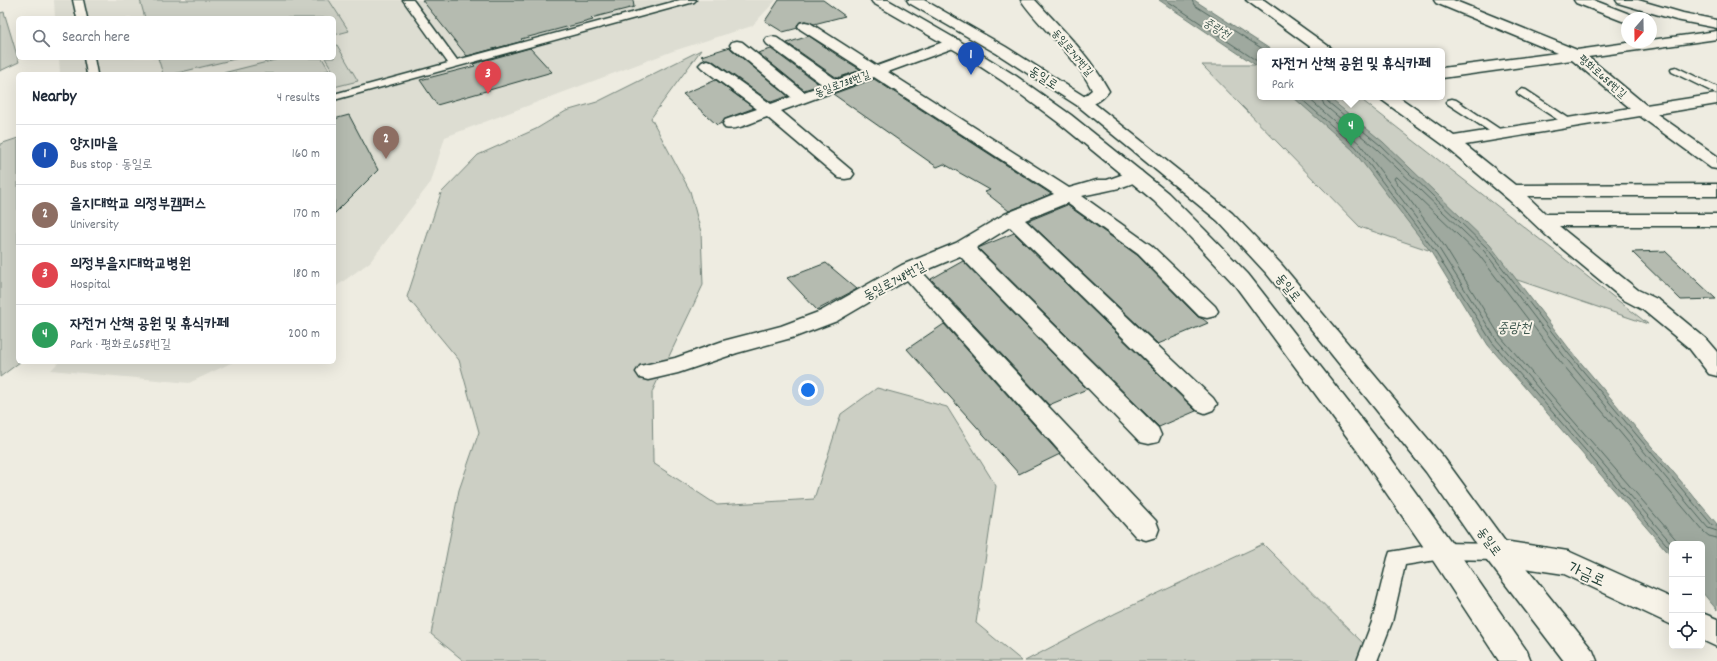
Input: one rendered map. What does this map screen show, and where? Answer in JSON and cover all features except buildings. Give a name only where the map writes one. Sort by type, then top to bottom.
[{"type":"street","name":"동일로","points":[[878,0],[954,43],[1010,79],[1066,119],[1161,197],[1241,279],[1365,442],[1442,551],[1516,661]]},
{"type":"street","name":"동일로","points":[[914,0],[1001,50],[1084,103],[1225,217],[1274,269],[1435,465],[1497,552],[1582,661]]},
{"type":"street","name":"동일로747번길","points":[[1028,0],[1076,55],[1097,82],[1101,91],[1084,103]]},
{"type":"street","points":[[1441,0],[1576,55]]},
{"type":"street","points":[[1581,0],[1621,16]]},
{"type":"street","points":[[1623,0],[1681,17],[1717,24]]},
{"type":"street","points":[[1261,1],[1322,48]]},
{"type":"street","points":[[806,26],[1068,195],[1145,250],[1207,311]]},
{"type":"street","points":[[1658,30],[1684,40]]},
{"type":"street","name":"평화로658번길","points":[[1576,55],[1717,35]]},
{"type":"street","points":[[772,41],[836,86]]},
{"type":"street","name":"동일로738번길","points":[[731,124],[954,43]]},
{"type":"street","points":[[737,45],[802,98]]},
{"type":"street","points":[[1445,73],[1576,55]]},
{"type":"street","name":"평화로658번길","points":[[1576,55],[1643,111],[1717,164]]},
{"type":"street","points":[[708,65],[769,110],[845,174]]},
{"type":"street","name":"평화로658번길","points":[[1451,142],[1717,99]]},
{"type":"street","points":[[1392,100],[1451,142],[1631,295],[1651,305],[1697,342],[1717,368]]},
{"type":"street","name":"동일로748번길","points":[[648,372],[678,365],[731,347],[787,332],[829,316],[909,270],[963,247],[1012,218],[1035,210],[1068,195],[1097,186],[1110,185],[1135,175]]},
{"type":"street","points":[[1509,191],[1717,190]]},
{"type":"street","points":[[1012,218],[1205,404]]},
{"type":"street","points":[[1541,220],[1717,220]]},
{"type":"street","points":[[963,247],[1149,435]]},
{"type":"street","points":[[909,270],[1146,529]]},
{"type":"street","name":"가금로","points":[[1497,552],[1568,563],[1669,611]]},
{"type":"street","points":[[1705,627],[1717,633]]},
{"type":"lane","points":[[78,0],[82,16]]},
{"type":"lane","points":[[398,0],[404,7],[420,17]]},
{"type":"lane","points":[[408,0],[454,64]]},
{"type":"lane","points":[[336,96],[454,64],[646,7],[691,0]]},
{"type":"lane","points":[[90,60],[92,72]]},
{"type":"lane","points":[[1676,70],[1717,91]]},
{"type":"lane","points":[[1522,92],[1570,123]]},
{"type":"lane","points":[[1452,102],[1501,134]]},
{"type":"lane","points":[[1367,661],[1382,622],[1397,558],[1442,551],[1497,552]]},
{"type":"shaded area","points":[[54,0],[776,0],[752,26],[673,51],[445,137],[431,182],[370,262],[336,287],[336,72],[60,72],[59,60],[336,60],[336,16],[55,16]]},
{"type":"shaded area","points":[[140,0],[329,0],[349,31],[336,34],[336,16],[144,16]]},
{"type":"shaded area","points":[[4,12],[16,52],[16,60],[18,60],[19,62],[0,71],[0,13]]},
{"type":"shaded area","points":[[336,45],[358,81],[336,86],[336,72],[329,72],[333,71],[326,60],[336,60]]},
{"type":"shaded area","points":[[701,50],[651,118],[690,191],[701,232],[703,285],[652,392],[653,463],[717,505],[814,499],[841,414],[877,388],[947,407],[996,486],[976,623],[1022,661],[464,661],[431,634],[459,490],[479,432],[459,360],[407,297],[441,193],[478,155],[536,129],[566,111],[597,102]]},
{"type":"shaded area","points":[[159,60],[231,60],[181,72],[162,72]]},
{"type":"shaded area","points":[[275,60],[323,60],[329,70],[322,72],[227,72]]},
{"type":"shaded area","points":[[1202,65],[1257,65],[1257,100],[1362,100],[1648,324],[1360,227]]},
{"type":"shaded area","points":[[16,139],[16,364],[17,364],[0,377],[0,144]]},
{"type":"shaded area","points":[[57,364],[229,364],[189,383],[51,370]]},
{"type":"shaded area","points":[[1263,544],[1381,661],[1025,661],[1116,613]]},
{"type":"water","name":"중랑천","points":[[1159,0],[1194,0],[1268,48],[1257,48],[1257,66]]},
{"type":"water","name":"중랑천","points":[[1296,100],[1332,100],[1383,142],[1490,245],[1571,351],[1717,524],[1717,610],[1705,596],[1705,541],[1669,541],[1669,554],[1488,345],[1431,252],[1353,150]]},
{"type":"place","name":"양지마을","points":[[971,75]]},
{"type":"place","name":"의정부을지대학교병원","points":[[488,94]]},
{"type":"place","name":"자전거 산책 공원 및 휴식카페","points":[[1351,146]]},
{"type":"place","name":"을지대학교 의정부캠퍼스","points":[[386,159]]}]
